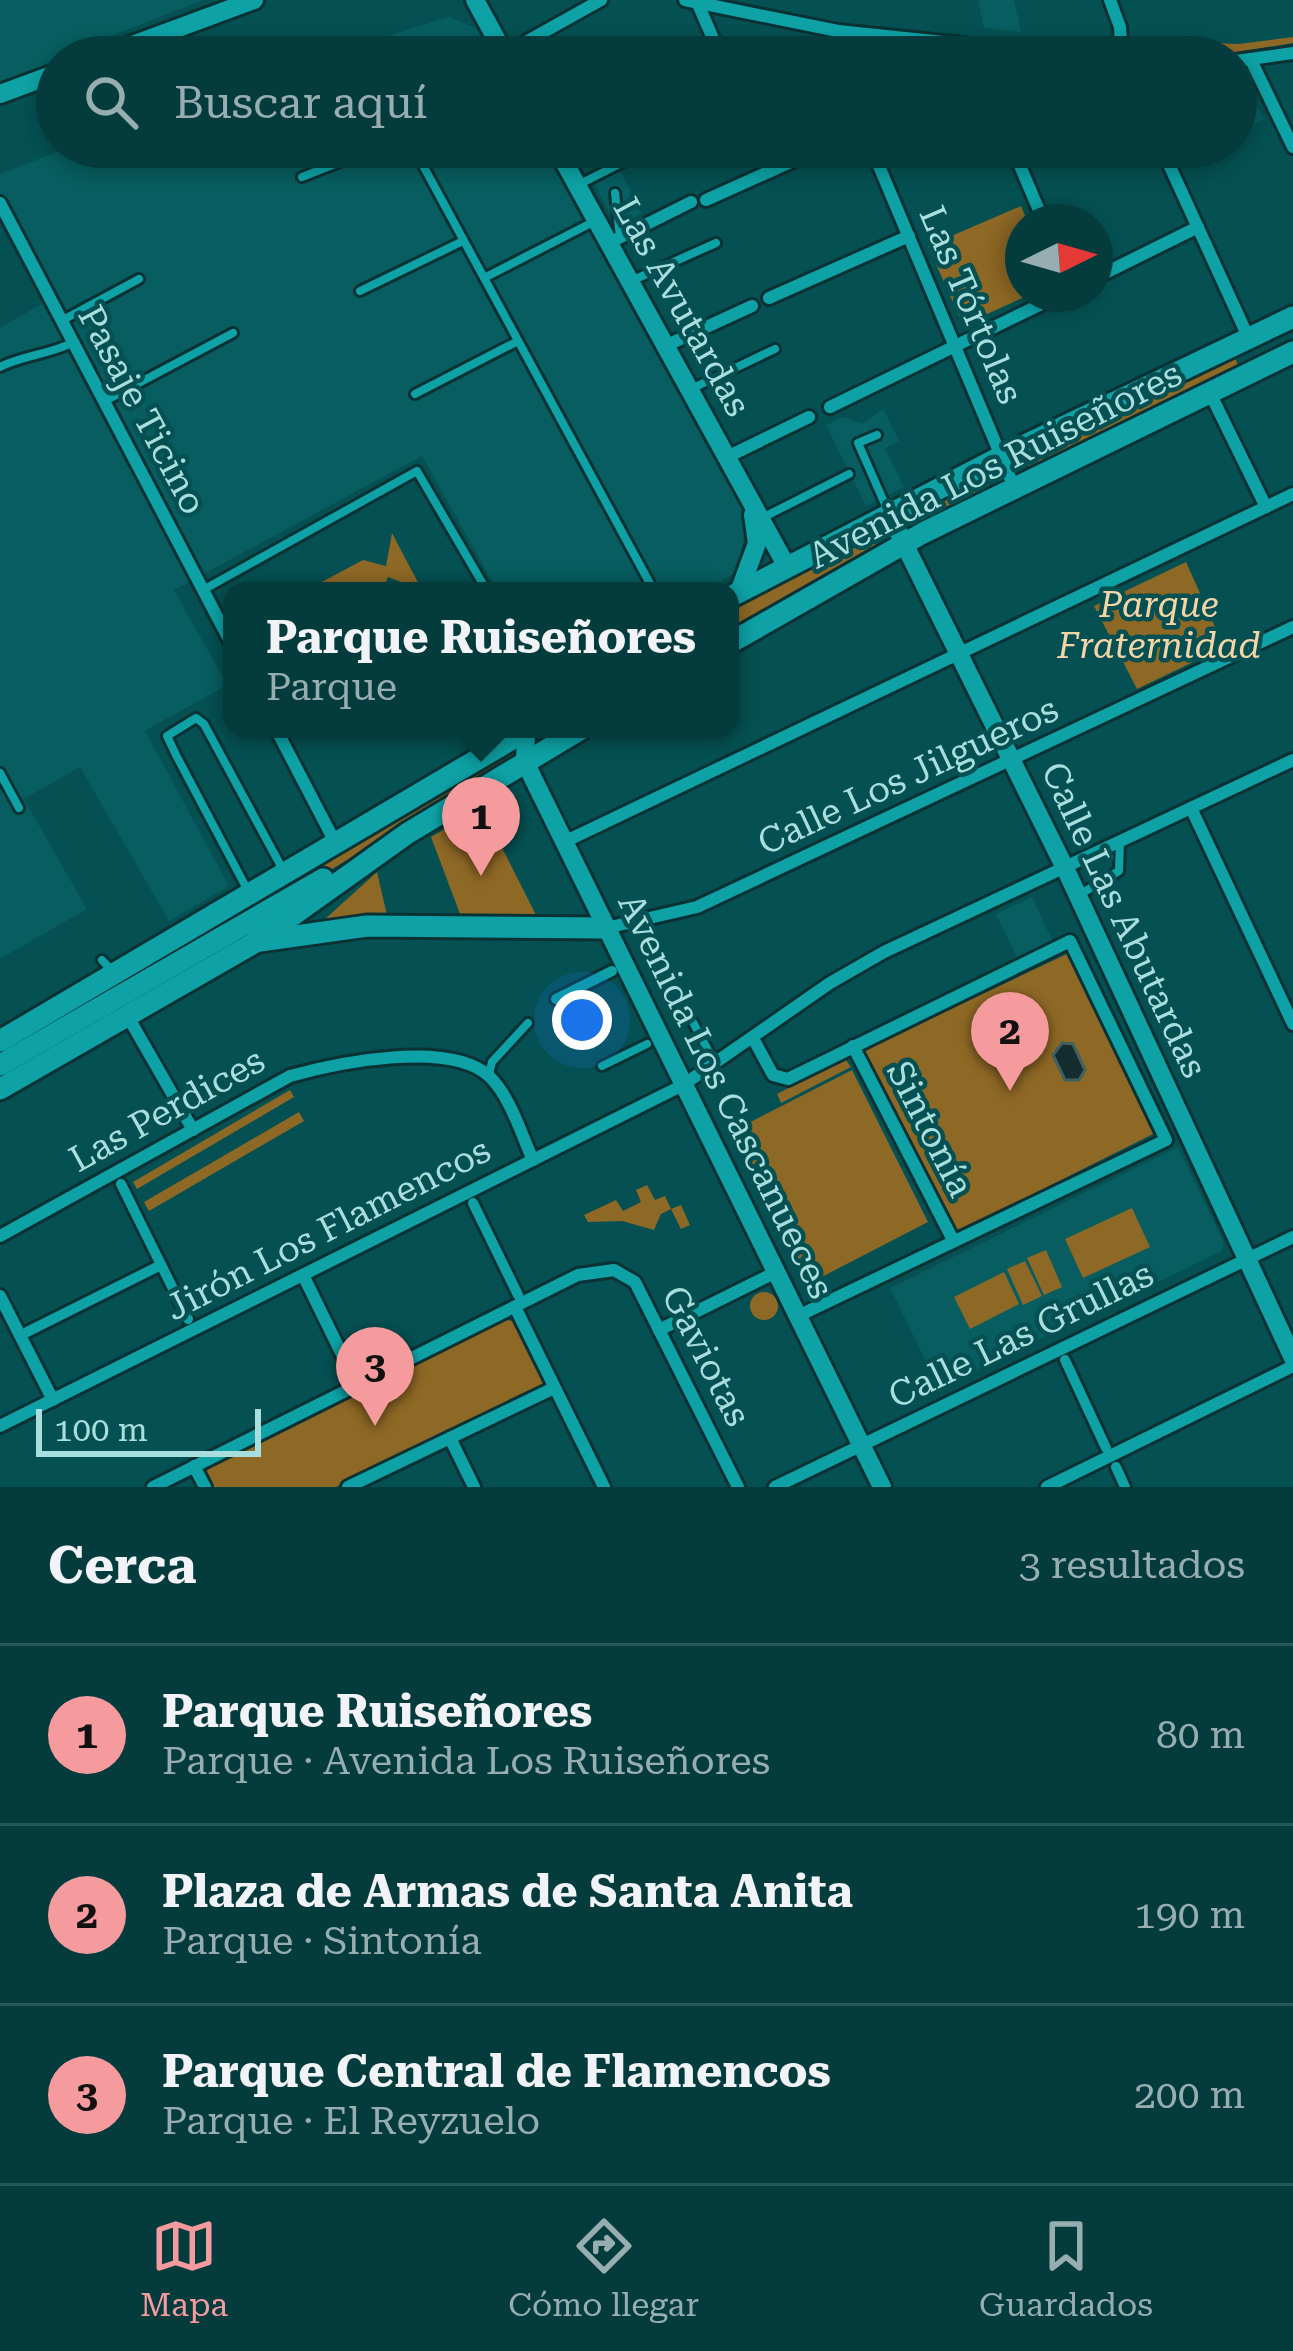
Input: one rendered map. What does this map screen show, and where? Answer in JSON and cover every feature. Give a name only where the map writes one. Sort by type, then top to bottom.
[{"type":"main road","name":"Avenida Los Ruiseñores","points":[[739,592],[1002,456],[1293,317]]},
{"type":"main road","name":"Avenida Los Ruiseñores","points":[[739,638],[904,543],[1293,352]]},
{"type":"main road","points":[[0,1041],[23,1018],[108,967],[251,895],[514,738]]},
{"type":"main road","points":[[0,1065],[566,738]]},
{"type":"main road","points":[[0,1088],[254,943],[408,833]]},
{"type":"main road","points":[[178,962],[286,874]]},
{"type":"main road","points":[[254,943],[368,926],[606,928]]},
{"type":"street","points":[[157,36],[254,0]]},
{"type":"street","points":[[475,0],[495,36]]},
{"type":"street","points":[[538,36],[601,0]]},
{"type":"street","points":[[1110,0],[1121,36]]},
{"type":"street","points":[[692,2],[866,36]]},
{"type":"street","points":[[692,2],[711,36]]},
{"type":"street","points":[[838,32],[838,36]]},
{"type":"street","points":[[1257,59],[1293,52]]},
{"type":"street","points":[[1257,72],[1293,147]]},
{"type":"street","points":[[0,94],[36,81]]},
{"type":"street","name":"Las Avutardas","points":[[567,168],[596,220],[614,241],[630,281],[786,565]]},
{"type":"street","points":[[614,241],[778,168]]},
{"type":"street","name":"Las Tórtolas","points":[[881,168],[1015,487]]},
{"type":"street","points":[[1021,168],[1036,204]]},
{"type":"street","points":[[1171,168],[1250,341]]},
{"type":"street","name":"Pasaje Ticino","points":[[0,203],[223,628]]},
{"type":"street","points":[[1113,269],[1198,227]]},
{"type":"street","points":[[769,298],[909,236]]},
{"type":"street","points":[[665,346],[752,306]]},
{"type":"street","points":[[830,407],[1025,312]]},
{"type":"street","points":[[1210,393],[1267,506]]},
{"type":"street","points":[[727,458],[809,417]]},
{"type":"street","points":[[564,842],[1293,494]]},
{"type":"street","name":"Las Avutardas","points":[[739,584],[757,543],[750,499]]},
{"type":"street","name":"Calle Las Abutardas","points":[[889,513],[1065,868],[1293,1362]]},
{"type":"street","name":"Calle Los Jilgueros","points":[[606,928],[697,908],[1293,627]]},
{"type":"street","points":[[281,738],[336,844]]},
{"type":"street","name":"Avenida Los Cascanueces","points":[[526,738],[525,762],[882,1487]]},
{"type":"street","name":"Jirón Los Flamencos","points":[[0,1426],[683,1085],[717,1066],[830,983],[884,952],[1293,760]]},
{"type":"street","points":[[1191,808],[1293,1024]]},
{"type":"street","points":[[754,1040],[779,1079],[1070,940],[1166,1140],[798,1316]]},
{"type":"street","points":[[556,999],[612,971]]},
{"type":"street","points":[[127,1015],[194,1130]]},
{"type":"street","name":"Sintonía","points":[[853,1046],[953,1240]]},
{"type":"street","name":"Las Perdices","points":[[0,1236],[290,1076],[335,1065],[436,1058],[472,1066],[488,1076]]},
{"type":"street","points":[[488,1076],[532,1160]]},
{"type":"street","points":[[121,1184],[188,1319]]},
{"type":"street","points":[[472,1203],[554,1388],[604,1487]]},
{"type":"street","name":"Calle Las Grullas","points":[[775,1487],[1293,1237]]},
{"type":"street","points":[[27,1332],[161,1265]]},
{"type":"street","name":"Gaviotas","points":[[516,1301],[606,1270],[632,1277],[738,1487]]},
{"type":"street","points":[[659,1330],[776,1271]]},
{"type":"street","points":[[303,1275],[357,1385]]},
{"type":"street","points":[[0,1296],[53,1400]]},
{"type":"street","points":[[153,1487],[516,1301]]},
{"type":"street","points":[[1064,1360],[1106,1448]]},
{"type":"street","points":[[1047,1487],[1293,1362]]},
{"type":"street","points":[[348,1487],[554,1388]]},
{"type":"street","points":[[450,1438],[475,1487]]},
{"type":"street","points":[[194,1466],[205,1487]]},
{"type":"street","points":[[1115,1467],[1126,1487]]},
{"type":"lane","points":[[302,177],[325,168]]},
{"type":"lane","points":[[424,168],[649,582]]},
{"type":"lane","points":[[577,186],[612,168]]},
{"type":"lane","points":[[614,241],[615,193]]},
{"type":"lane","points":[[484,278],[596,220]]},
{"type":"lane","points":[[360,291],[464,241]]},
{"type":"lane","points":[[630,281],[716,243]]},
{"type":"lane","points":[[61,321],[140,279]]},
{"type":"lane","points":[[103,402],[233,333]]},
{"type":"lane","points":[[415,394],[518,341]]},
{"type":"lane","points":[[0,368],[20,357],[43,358],[72,343]]},
{"type":"lane","points":[[689,389],[776,349]]},
{"type":"lane","points":[[877,435],[858,443],[889,513]]},
{"type":"lane","points":[[203,590],[417,471],[483,582]]},
{"type":"lane","points":[[760,518],[849,474]]},
{"type":"lane","points":[[251,895],[176,755],[167,736],[171,731],[196,718],[204,724],[286,874]]},
{"type":"lane","points":[[0,773],[20,808]]},
{"type":"lane","points":[[1078,896],[1120,868],[1120,842]]},
{"type":"lane","points":[[681,1000],[717,1066]]},
{"type":"lane","points":[[488,1076],[492,1062],[528,1023]]},
{"type":"lane","points":[[602,1066],[647,1044]]},
{"type":"shaded area","points":[[0,0],[203,0],[111,36],[36,36],[36,72],[8,85],[0,83]]},
{"type":"shaded area","points":[[978,0],[1014,0],[1021,32],[984,28]]},
{"type":"shaded area","points":[[449,17],[476,28],[481,36],[387,36]]},
{"type":"shaded area","points":[[36,160],[36,168],[556,168],[740,499],[745,529],[738,571],[719,582],[493,582],[422,456],[174,590],[223,678],[223,687],[145,731],[229,886],[169,921],[80,767],[24,799],[87,909],[0,959],[0,328],[46,301],[0,213],[0,174]]},
{"type":"shaded area","points":[[619,169],[642,213],[617,226],[593,182]]},
{"type":"shaded area","points":[[883,409],[899,441],[885,449],[904,487],[866,506],[826,425],[843,417],[862,424]]},
{"type":"shaded area","points":[[1032,897],[1052,940],[1017,957],[996,914]]},
{"type":"shaded area","points":[[1062,1043],[1073,1044],[1085,1070],[1079,1080],[1065,1080],[1053,1055]]},
{"type":"shaded area","points":[[1178,1147],[1224,1243],[1222,1251],[939,1388],[890,1288]]},
{"type":"green space","points":[[1293,37],[1293,43],[1257,49],[1257,42]]},
{"type":"green space","points":[[1005,213],[1005,306],[963,325],[928,246]]},
{"type":"green space","points":[[1234,356],[1239,367],[1030,468],[1024,455]]},
{"type":"green space","points":[[983,474],[990,487],[918,520],[914,513]]},
{"type":"green space","points":[[872,529],[881,548],[739,631],[739,605]]},
{"type":"green space","points":[[392,533],[418,582],[388,577],[386,582],[322,582],[363,560],[386,566]]},
{"type":"green space","name":"Parque Fraternidad","points":[[1186,562],[1224,647],[1137,689],[1094,606]]},
{"type":"green space","points":[[519,742],[519,759],[245,920],[334,855]]},
{"type":"green space","points":[[482,808],[537,917],[460,914],[431,837]]},
{"type":"green space","points":[[377,872],[387,915],[324,925],[324,920]]},
{"type":"green space","points":[[1069,953],[1155,1133],[957,1232],[864,1050]]},
{"type":"green space","points":[[845,1059],[851,1067],[781,1103],[777,1094]]},
{"type":"green space","points":[[852,1070],[928,1222],[808,1284],[731,1132]]},
{"type":"green space","points":[[290,1090],[294,1097],[137,1189],[133,1182]]},
{"type":"green space","points":[[299,1112],[304,1121],[149,1211],[144,1202]]},
{"type":"green space","points":[[647,1185],[655,1200],[665,1196],[671,1209],[661,1214],[654,1230],[622,1221],[588,1222],[584,1215],[616,1200],[623,1211],[641,1202],[636,1190]]},
{"type":"green space","points":[[681,1205],[690,1225],[681,1229],[671,1209]]},
{"type":"green space","points":[[1132,1208],[1150,1247],[1083,1278],[1065,1239]]},
{"type":"green space","points":[[1046,1250],[1062,1287],[1044,1295],[1027,1258]]},
{"type":"green space","points":[[1025,1261],[1042,1296],[1023,1305],[1007,1269]]},
{"type":"green space","points":[[1004,1272],[1019,1304],[970,1329],[954,1297]]},
{"type":"green space","points":[[764,1292],[774,1296],[778,1306],[774,1316],[764,1320],[754,1316],[750,1306],[754,1296]]},
{"type":"green space","points":[[504,1319],[515,1322],[545,1378],[543,1387],[336,1487],[210,1487],[205,1476],[209,1466]]},
{"type":"place","name":"Parque Ruiseñores","points":[[481,876]]},
{"type":"place","name":"Plaza de Armas de Santa Anita","points":[[1010,1091]]},
{"type":"place","name":"Parque Central de Flamencos","points":[[375,1426]]}]
